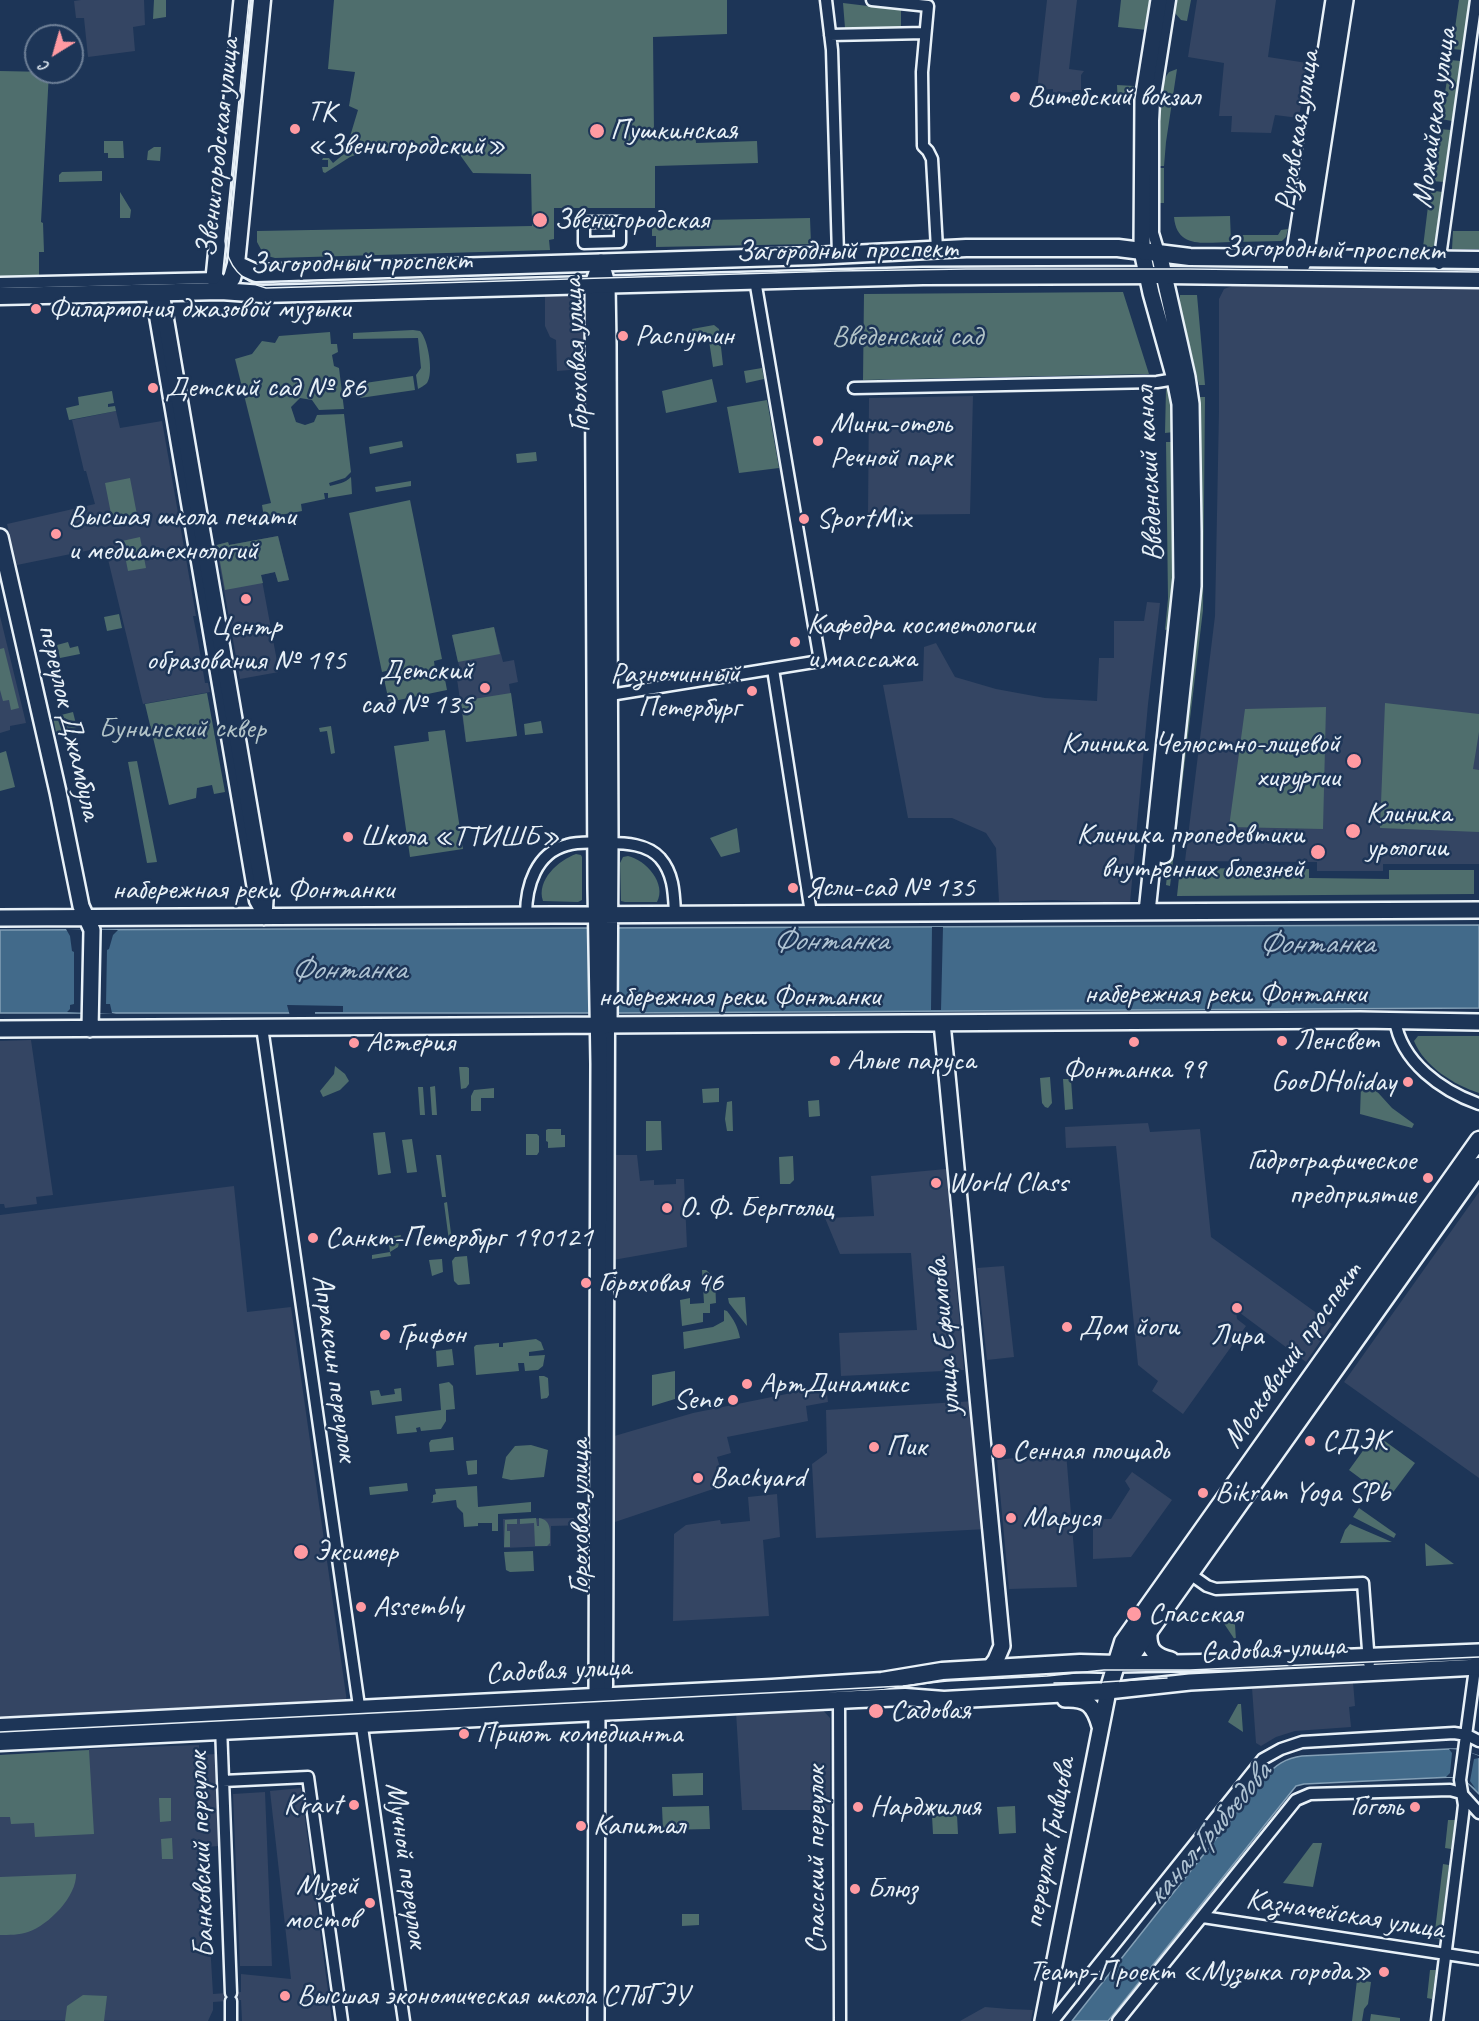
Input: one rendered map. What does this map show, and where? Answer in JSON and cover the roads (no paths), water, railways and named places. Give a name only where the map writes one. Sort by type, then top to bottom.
[{"type":"main road","name":"Звенигородская улица","points":[[217,285],[242,0]]},
{"type":"main road","name":"Звенигородская улица","points":[[217,285],[234,271],[262,0]]},
{"type":"main road","name":"Введенский канал","points":[[1159,0],[1143,100],[1142,251],[1181,378]]},
{"type":"main road","name":"Рузовская улица","points":[[1297,276],[1334,0]]},
{"type":"main road","name":"Рузовская улица","points":[[1299,258],[1345,0]]},
{"type":"main road","name":"Загородный проспект","points":[[234,271],[256,273],[838,255],[937,249],[1101,248],[1190,257],[1479,260]]},
{"type":"main road","name":"Введенский канал","points":[[1152,912],[1182,578],[1181,378],[1165,275],[1159,253]]},
{"type":"main road","name":"Гороховая улица","points":[[596,2021],[601,1704],[603,1019],[601,262]]},
{"type":"main road","name":"Загородный проспект","points":[[0,296],[156,293],[217,285],[263,294],[923,276],[1165,275],[1479,279]]},
{"type":"main road","points":[[156,293],[265,900],[264,917]]},
{"type":"main road","name":"переулок Джамбула","points":[[0,537],[58,792],[81,906],[89,924],[90,1029]]},
{"type":"main road","name":"набережная реки Фонтанки","points":[[0,918],[89,924],[264,917],[526,915],[603,922],[675,914],[1479,910]]},
{"type":"main road","name":"набережная реки Фонтанки","points":[[0,1029],[261,1028],[603,1019],[942,1023],[1395,1020],[1479,1022]]},
{"type":"main road","name":"улица Ефимова","points":[[942,1023],[1002,1646]]},
{"type":"main road","name":"Московский проспект","points":[[1113,1677],[1123,1642],[1479,1140]]},
{"type":"main road","name":"Московский проспект","points":[[1113,1677],[1149,1633],[1479,1166]]},
{"type":"main road","points":[[1149,1633],[1149,1646],[1156,1654],[1182,1663]]},
{"type":"main road","points":[[1002,1646],[1011,1659],[1022,1666]]},
{"type":"main road","points":[[990,1668],[1002,1646]]},
{"type":"main road","name":"Садовая улица","points":[[1182,1663],[1369,1656],[1478,1659]]},
{"type":"main road","name":"Садовая улица","points":[[0,1727],[221,1723],[601,1704],[882,1681],[942,1671],[1080,1663],[1113,1677],[1190,1682],[1370,1672],[1478,1659]]},
{"type":"main road","points":[[1113,1677],[1182,1663]]},
{"type":"main road","name":"Садовая улица","points":[[601,1704],[905,1697],[944,1700],[1070,1694],[1113,1677]]},
{"type":"main road","name":"переулок Гривцова","points":[[1043,2021],[1100,1726],[1113,1677]]},
{"type":"main road","points":[[1044,1695],[1056,1700],[1077,1698],[1087,1702],[1095,1711],[1100,1726]]},
{"type":"main road","name":"Садовая улица","points":[[0,1742],[221,1723]]},
{"type":"street","points":[[826,0],[830,35],[838,255]]},
{"type":"street","points":[[872,0],[928,6],[922,72],[923,146],[932,159],[937,249]]},
{"type":"street","name":"Введенский канал","points":[[1159,253],[1153,233],[1153,121],[1170,0]]},
{"type":"street","name":"Можайская улица","points":[[1439,278],[1439,260],[1476,0]]},
{"type":"street","points":[[830,35],[925,33]]},
{"type":"street","points":[[601,242],[601,262]]},
{"type":"street","points":[[602,696],[820,661],[755,280]]},
{"type":"street","name":"Загородный проспект","points":[[0,283],[217,285]]},
{"type":"street","points":[[854,388],[1157,382],[1181,378]]},
{"type":"street","points":[[772,669],[811,913]]},
{"type":"street","points":[[526,915],[529,885],[539,863],[546,856],[555,849],[567,845],[603,843],[637,845],[650,850],[659,857],[673,882],[675,914]]},
{"type":"street","points":[[1395,1020],[1400,1041],[1420,1067],[1448,1090],[1479,1104]]},
{"type":"street","name":"Апраксин переулок","points":[[261,1028],[360,1716]]},
{"type":"street","points":[[1190,1574],[1207,1586],[1216,1589],[1363,1583],[1370,1672]]},
{"type":"street","points":[[1437,2021],[1464,1805],[1460,1780],[1478,1659]]},
{"type":"street","name":"Спасский переулок","points":[[839,1700],[840,2021]]},
{"type":"street","name":"Гороховая улица","points":[[601,1704],[602,2021]]},
{"type":"street","name":"Мучной переулок","points":[[360,1716],[404,2021]]},
{"type":"street","name":"Банковский переулок","points":[[221,1723],[231,2021]]},
{"type":"street","points":[[1053,2021],[1263,1759],[1281,1749],[1302,1742],[1454,1733],[1467,1735],[1479,1741]]},
{"type":"street","points":[[223,1781],[308,1777],[342,2021]]},
{"type":"street","points":[[1118,2021],[1296,1800],[1310,1794],[1450,1790],[1461,1793],[1479,1813]]},
{"type":"street","name":"Казначейская улица","points":[[1203,1917],[1479,1959]]},
{"type":"water","name":"Фонтанка","points":[[1479,925],[1479,1008],[617,1013],[0,1013],[0,930]]},
{"type":"water","name":"канал Грибоедова","points":[[1457,1749],[1479,1756],[1479,1794],[1467,1782],[1453,1777],[1296,1786],[1108,2021],[1072,2021],[1272,1769],[1286,1760],[1302,1756]]},
{"type":"tram line","points":[[249,0],[225,241],[229,258],[237,272],[250,282],[266,288],[966,269],[1479,272]]},
{"type":"tram line","points":[[0,1732],[903,1686],[1104,1670],[1190,1670],[1479,1657]]},
{"type":"tram line","points":[[1054,1683],[1167,1678]]},
{"type":"place","name":"Витебский вокзал","points":[[1015,97]]},
{"type":"place","name":"ТК «Звенигородский»","points":[[295,129]]},
{"type":"place","name":"Пушкинская","points":[[597,131]]},
{"type":"place","name":"Звенигородская","points":[[540,220]]},
{"type":"place","name":"Филармония джазовой музыки","points":[[36,309]]},
{"type":"place","name":"Распутин","points":[[623,336]]},
{"type":"place","name":"Детский сад № 86","points":[[153,388]]},
{"type":"place","name":"Мини-отель Речной парк","points":[[818,441]]},
{"type":"place","name":"SportMix","points":[[804,519]]},
{"type":"place","name":"Высшая школа печати и медиатехнологий","points":[[56,534]]},
{"type":"place","name":"Центр образования № 195","points":[[246,599]]},
{"type":"place","name":"Кафедра косметологии и массажа","points":[[795,642]]},
{"type":"place","name":"Детский сад № 135","points":[[485,688]]},
{"type":"place","name":"Разночинный Петербург","points":[[752,691]]},
{"type":"place","name":"Клиника Челюстно-лицевой хирургии","points":[[1354,761]]},
{"type":"place","name":"Клиника урологии","points":[[1353,831]]},
{"type":"place","name":"Школа «ТТИШБ»","points":[[348,837]]},
{"type":"place","name":"Клиника пропедевтики внутренних болезней","points":[[1318,852]]},
{"type":"place","name":"Ясли-сад № 135","points":[[793,888]]},
{"type":"place","name":"Ленсвет","points":[[1282,1041]]},
{"type":"place","name":"Фонтанка 99","points":[[1134,1042]]},
{"type":"place","name":"Астерия","points":[[354,1043]]},
{"type":"place","name":"Алые паруса","points":[[835,1061]]},
{"type":"place","name":"GooDHoliday","points":[[1408,1082]]},
{"type":"place","name":"Гидрографическое предприятие","points":[[1428,1178]]},
{"type":"place","name":"World Class","points":[[936,1183]]},
{"type":"place","name":"О. Ф. Берггольц","points":[[667,1208]]},
{"type":"place","name":"Санкт-Петербург 190121","points":[[313,1238]]},
{"type":"place","name":"Гороховая 46","points":[[586,1283]]},
{"type":"place","name":"Лира","points":[[1237,1308]]},
{"type":"place","name":"Дом йоги","points":[[1067,1327]]},
{"type":"place","name":"Грифон","points":[[385,1335]]},
{"type":"place","name":"АртДинамикс","points":[[747,1384]]},
{"type":"place","name":"Seno","points":[[733,1400]]},
{"type":"place","name":"СДЭК","points":[[1310,1441]]},
{"type":"place","name":"Пик","points":[[874,1447]]},
{"type":"place","name":"Сенная площадь","points":[[999,1451]]},
{"type":"place","name":"Backyard","points":[[698,1478]]},
{"type":"place","name":"Bikram Yoga SPb","points":[[1203,1493]]},
{"type":"place","name":"Маруся","points":[[1011,1518]]},
{"type":"place","name":"Эксимер","points":[[301,1552]]},
{"type":"place","name":"Assembly","points":[[361,1607]]},
{"type":"place","name":"Спасская","points":[[1134,1614]]},
{"type":"place","name":"Садовая","points":[[876,1711]]},
{"type":"place","name":"Приют комедианта","points":[[464,1734]]},
{"type":"place","name":"Kravt","points":[[354,1805]]},
{"type":"place","name":"Нарджилия","points":[[858,1807]]},
{"type":"place","name":"Гоголь","points":[[1415,1807]]},
{"type":"place","name":"Капитал","points":[[581,1826]]},
{"type":"place","name":"Блюз","points":[[855,1889]]},
{"type":"place","name":"Музей мостов","points":[[370,1903]]},
{"type":"place","name":"Театр-Проект «Музыка города»","points":[[1384,1972]]},
{"type":"place","name":"Высшая экономическая школа СПбГЭУ","points":[[285,1996]]},
{"type":"park label","name":"Введенский сад","points":[[907,337]]},
{"type":"park label","name":"Бунинский сквер","points":[[182,729]]}]
